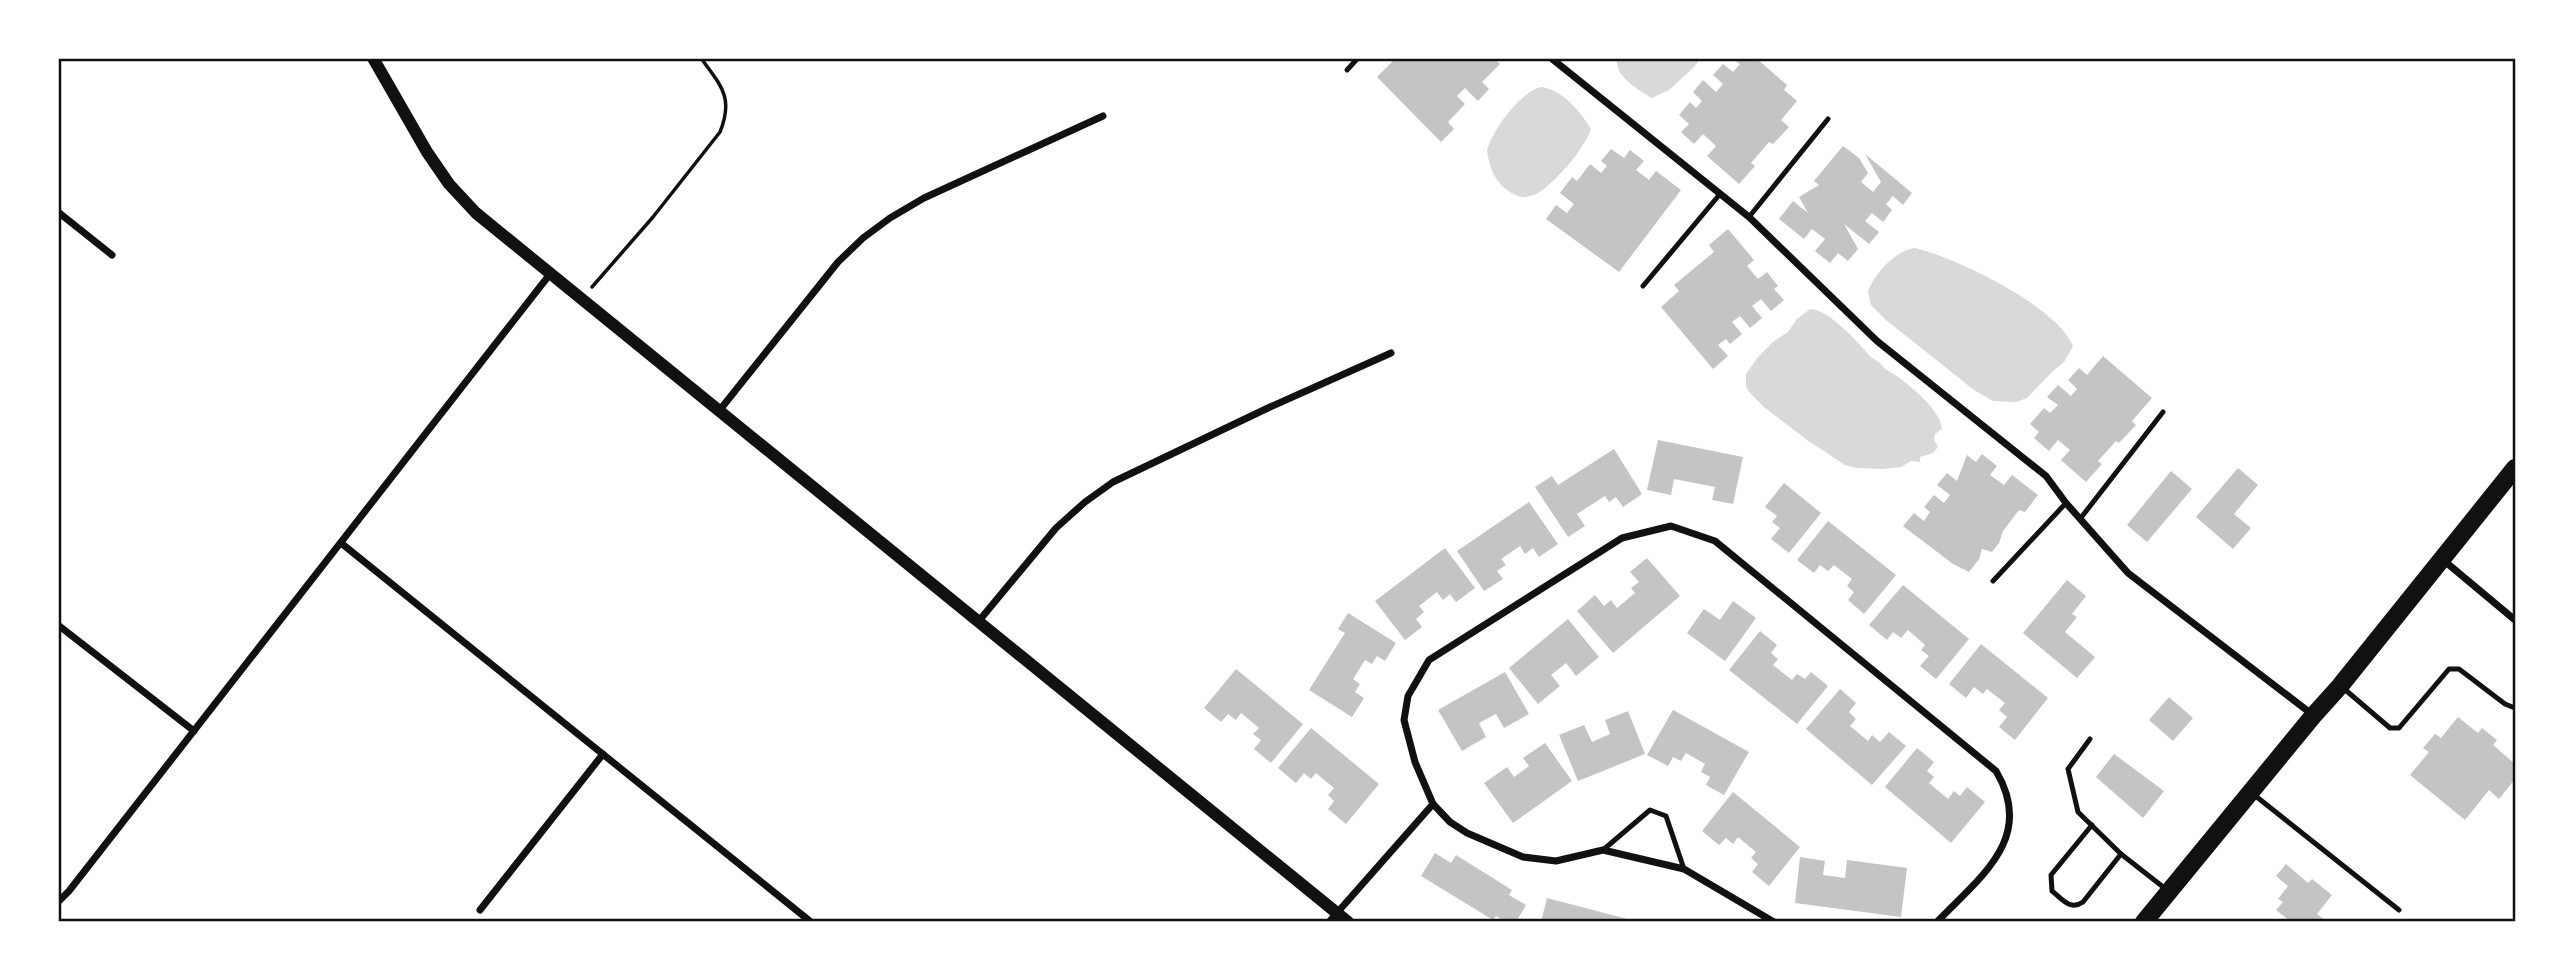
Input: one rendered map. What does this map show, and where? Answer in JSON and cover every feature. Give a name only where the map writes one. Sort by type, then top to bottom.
[{"type":"main road","points":[[2144,922],[2340,686],[2515,468]]},
{"type":"street","points":[[373,58],[426,152],[449,184],[476,213],[978,622],[1333,918],[1348,922]]},
{"type":"street","points":[[1551,58],[1749,217],[1877,341],[2046,476],[2066,503],[2128,573],[2313,716]]},
{"type":"street","points":[[719,411],[838,262],[890,218],[924,198],[1103,116]]},
{"type":"street","points":[[58,212],[113,255]]},
{"type":"street","points":[[58,902],[550,274]]},
{"type":"street","points":[[978,622],[1056,528],[1113,482],[1391,353]]},
{"type":"street","points":[[1774,922],[1684,869],[1603,850],[1556,861],[1524,857],[1467,833],[1450,822],[1433,804],[1415,762],[1404,720],[1408,696],[1429,660],[1622,538],[1671,526],[1715,541],[1996,771],[2006,787],[2011,805],[2005,844],[1995,859],[1937,922]]},
{"type":"street","points":[[341,542],[811,922]]},
{"type":"street","points":[[2441,558],[2515,620]]},
{"type":"street","points":[[58,625],[194,731]]},
{"type":"street","points":[[480,910],[603,754]]},
{"type":"street","points":[[1333,918],[1433,804]]},
{"type":"lane","points":[[1347,70],[1358,58]]},
{"type":"lane","points":[[1749,217],[1828,119]]},
{"type":"lane","points":[[1643,286],[1720,194]]},
{"type":"lane","points":[[2080,519],[2164,412]]},
{"type":"lane","points":[[1993,581],[2066,503]]},
{"type":"lane","points":[[2340,686],[2390,728],[2399,728],[2449,669],[2459,668],[2505,704],[2515,708]]},
{"type":"lane","points":[[2090,739],[2068,769],[2078,813],[2121,854],[2169,892]]},
{"type":"lane","points":[[2250,792],[2399,910]]},
{"type":"lane","points":[[1603,850],[1650,810],[1666,816],[1684,869]]},
{"type":"lane","points":[[2092,825],[2051,875],[2052,891],[2070,906],[2077,906],[2121,854]]},
{"type":"path","points":[[581,299],[653,217],[720,132],[727,102],[720,85],[701,58]]},
{"type":"shaded area","points":[[1617,58],[1701,58],[1669,90],[1652,98],[1634,87],[1623,76],[1617,65]]},
{"type":"shaded area","points":[[1541,87],[1564,97],[1591,129],[1576,155],[1553,181],[1536,194],[1522,197],[1502,186],[1497,180],[1487,151],[1508,113],[1524,96]]},
{"type":"shaded area","points":[[1915,248],[1979,273],[2027,300],[2048,316],[2064,331],[2073,346],[2064,362],[2027,398],[2016,402],[1993,401],[1974,390],[1871,305],[1868,292],[1880,271],[1901,253]]},
{"type":"shaded area","points":[[1810,309],[1825,314],[1850,334],[1871,357],[1911,387],[1935,412],[1942,429],[1935,434],[1934,440],[1938,447],[1933,453],[1920,457],[1920,462],[1911,461],[1901,467],[1882,469],[1845,465],[1807,440],[1749,392],[1746,374],[1758,357]]},
{"type":"building","points":[[1396,58],[1494,58],[1500,64],[1482,82],[1489,89],[1478,101],[1465,88],[1457,96],[1465,104],[1448,122],[1454,129],[1441,142],[1377,77]]},
{"type":"building","points":[[1732,58],[1756,58],[1787,85],[1784,90],[1797,101],[1781,120],[1789,127],[1773,144],[1769,142],[1751,163],[1755,166],[1739,184],[1707,156],[1716,146],[1703,134],[1694,144],[1681,132],[1689,124],[1679,115],[1690,102],[1696,108],[1702,101],[1693,92],[1703,80],[1716,92],[1723,84],[1713,75],[1723,64],[1733,72],[1740,64]]},
{"type":"building","points":[[1843,146],[1859,158],[1868,173],[1861,182],[1873,192],[1881,182],[1865,154],[1912,193],[1903,205],[1893,196],[1886,204],[1892,210],[1883,222],[1872,213],[1865,221],[1879,232],[1869,244],[1844,224],[1858,249],[1848,261],[1838,253],[1830,263],[1815,251],[1825,239],[1812,229],[1804,239],[1779,219],[1793,201],[1808,213],[1799,197],[1819,185],[1814,181]]},
{"type":"building","points":[[1611,149],[1624,158],[1630,150],[1644,161],[1636,170],[1649,180],[1656,171],[1681,190],[1619,272],[1546,219],[1556,205],[1567,213],[1574,204],[1560,193],[1572,177],[1577,181],[1590,164],[1601,173],[1607,166],[1601,161]]},
{"type":"building","points":[[1728,229],[1754,260],[1747,266],[1758,279],[1767,272],[1778,286],[1774,289],[1784,300],[1771,311],[1761,299],[1752,306],[1762,318],[1750,328],[1740,316],[1732,322],[1742,334],[1730,344],[1726,339],[1718,345],[1728,356],[1713,369],[1661,307],[1679,291],[1674,285],[1714,252],[1709,245]]},
{"type":"building","points":[[2103,356],[2152,398],[2132,421],[2136,425],[2119,443],[2116,441],[2098,461],[2102,464],[2086,482],[2061,460],[2070,450],[2058,440],[2049,451],[2034,438],[2039,432],[2030,424],[2044,408],[2050,413],[2058,405],[2047,397],[2058,385],[2071,396],[2077,389],[2068,380],[2079,368],[2087,375]]},
{"type":"building","points":[[1658,440],[1743,457],[1733,504],[1712,500],[1715,487],[1674,479],[1671,495],[1647,490]]},
{"type":"building","points":[[1614,449],[1642,494],[1623,507],[1616,497],[1609,502],[1605,496],[1577,514],[1585,526],[1568,537],[1535,487],[1552,476],[1558,485]]},
{"type":"building","points":[[1982,454],[1997,466],[1990,475],[2004,485],[2012,475],[2038,495],[2025,512],[2019,510],[2003,531],[1992,552],[1982,549],[1979,559],[1969,572],[1953,564],[1903,526],[1914,513],[1924,521],[1930,512],[1924,507],[1934,495],[1944,503],[1950,495],[1937,485],[1947,473],[1957,481],[1967,455],[1976,462]]},
{"type":"building","points":[[2238,468],[2258,485],[2234,514],[2251,528],[2233,549],[2196,517]]},
{"type":"building","points":[[2171,471],[2192,489],[2147,542],[2127,525]]},
{"type":"building","points":[[1784,483],[1821,513],[1789,553],[1771,539],[1780,528],[1772,522],[1777,516],[1765,507]]},
{"type":"building","points":[[1529,502],[1558,544],[1539,557],[1533,548],[1525,554],[1520,546],[1501,559],[1506,565],[1497,571],[1503,579],[1484,591],[1457,551]]},
{"type":"building","points":[[1828,521],[1896,575],[1864,614],[1848,600],[1854,592],[1847,586],[1852,579],[1834,565],[1828,571],[1820,565],[1814,573],[1797,560]]},
{"type":"building","points":[[1445,548],[1475,588],[1456,602],[1450,594],[1443,600],[1437,592],[1419,606],[1424,612],[1416,619],[1422,627],[1405,640],[1375,601]]},
{"type":"building","points":[[1647,558],[1680,596],[1613,653],[1577,611],[1595,595],[1604,606],[1611,600],[1617,608],[1635,593],[1631,588],[1639,582],[1630,572]]},
{"type":"building","points":[[2067,580],[2086,596],[2072,614],[2077,617],[2065,632],[2095,657],[2077,678],[2023,633]]},
{"type":"building","points":[[1903,585],[1969,639],[1936,679],[1920,666],[1929,656],[1921,650],[1925,645],[1908,630],[1901,638],[1893,632],[1887,640],[1869,625]]},
{"type":"building","points":[[1733,601],[1756,618],[1725,661],[1687,633],[1704,609],[1720,620]]},
{"type":"building","points":[[1348,613],[1396,643],[1385,661],[1377,656],[1372,664],[1365,660],[1353,679],[1360,684],[1355,692],[1364,698],[1352,717],[1309,690],[1345,633],[1338,629]]},
{"type":"building","points":[[1568,619],[1599,657],[1576,676],[1566,663],[1551,675],[1560,686],[1538,704],[1509,668]]},
{"type":"building","points":[[1760,631],[1777,645],[1771,653],[1778,659],[1773,665],[1792,680],[1797,674],[1805,679],[1811,672],[1828,686],[1797,724],[1729,670]]},
{"type":"building","points":[[1981,644],[2048,698],[2015,740],[1999,727],[2007,717],[1999,710],[2005,703],[1987,689],[1983,694],[1974,687],[1966,698],[1949,684]]},
{"type":"building","points":[[1236,669],[1303,724],[1271,763],[1254,749],[1261,740],[1253,734],[1259,728],[1241,713],[1236,720],[1228,714],[1221,722],[1204,708]]},
{"type":"building","points":[[1505,672],[1529,714],[1504,728],[1496,714],[1479,723],[1486,737],[1462,751],[1438,710]]},
{"type":"building","points":[[1840,689],[1856,703],[1849,712],[1856,719],[1850,726],[1868,741],[1872,735],[1880,742],[1889,732],[1906,746],[1872,785],[1806,729]]},
{"type":"building","points":[[2169,697],[2193,718],[2173,741],[2149,720]]},
{"type":"building","points":[[1673,710],[1749,752],[1724,795],[1706,785],[1710,777],[1701,772],[1705,764],[1686,753],[1681,761],[1673,757],[1668,766],[1647,755]]},
{"type":"building","points":[[1628,711],[1645,754],[1578,781],[1559,735],[1584,725],[1592,742],[1610,734],[1605,720]]},
{"type":"building","points":[[2458,717],[2478,733],[2482,728],[2497,740],[2493,745],[2515,764],[2515,779],[2499,799],[2489,790],[2465,820],[2410,775],[2429,752],[2423,748],[2435,734],[2441,738]]},
{"type":"building","points":[[1311,728],[1379,784],[1346,824],[1328,809],[1334,801],[1328,795],[1334,788],[1316,773],[1311,779],[1304,773],[1296,783],[1278,768]]},
{"type":"building","points":[[1545,743],[1572,781],[1513,823],[1484,783],[1507,767],[1514,777],[1529,766],[1523,758]]},
{"type":"building","points":[[1917,748],[1934,762],[1927,771],[1934,777],[1929,783],[1948,799],[1954,791],[1960,796],[1967,787],[1985,802],[1951,843],[1885,787]]},
{"type":"building","points":[[2114,754],[2164,791],[2143,818],[2096,777]]},
{"type":"building","points":[[1733,792],[1800,847],[1769,886],[1752,872],[1758,864],[1751,858],[1756,852],[1738,837],[1733,844],[1726,838],[1719,845],[1702,831]]},
{"type":"building","points":[[1435,853],[1451,863],[1456,855],[1512,890],[1509,895],[1526,905],[1516,922],[1506,922],[1496,916],[1493,920],[1421,876]]},
{"type":"building","points":[[1800,857],[1825,861],[1823,875],[1845,878],[1847,860],[1907,868],[1901,917],[1795,903]]},
{"type":"building","points":[[2286,864],[2308,883],[2312,879],[2332,895],[2317,914],[2327,922],[2291,922],[2276,910],[2283,902],[2278,899],[2288,886],[2276,876]]},
{"type":"building","points":[[1547,898],[1635,921],[1635,922],[1541,922]]}]
